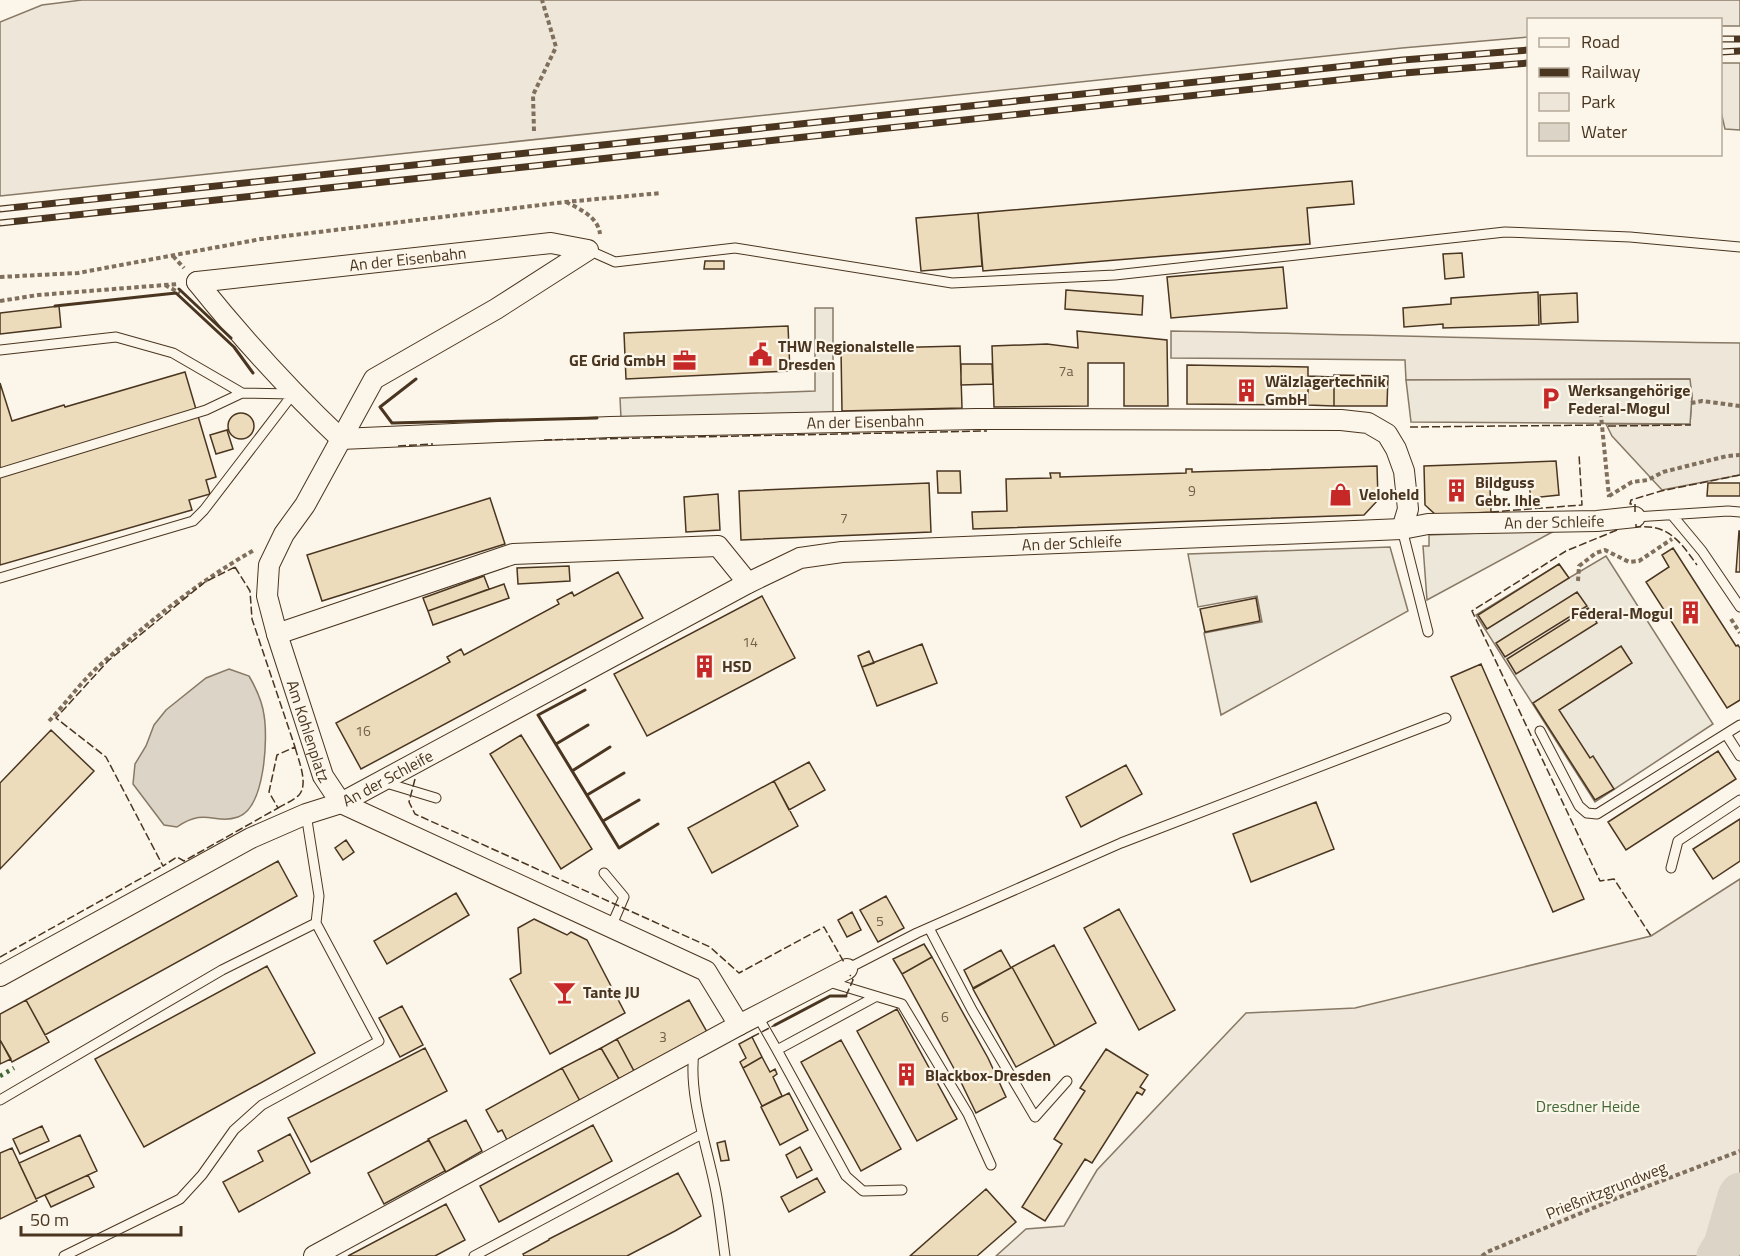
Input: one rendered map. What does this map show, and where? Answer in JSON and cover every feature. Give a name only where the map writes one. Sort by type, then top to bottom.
[{"type":"street","name":"An der Eisenbahn","points":[[197,282],[551,243],[594,253]]},
{"type":"street","points":[[197,282],[240,335],[293,394],[342,439],[374,379],[594,253]]},
{"type":"street","name":"An der Eisenbahn","points":[[342,439],[610,427],[976,419],[1341,420],[1368,423],[1387,434],[1398,453],[1404,471],[1408,509],[1402,529]]},
{"type":"street","name":"Am Kohlenplatz","points":[[341,803],[323,776],[267,596],[269,565],[284,534],[305,505],[342,439]]},
{"type":"street","name":"An der Schleife","points":[[341,803],[748,583],[800,558],[842,552],[1402,529],[1428,524],[1610,520],[1635,517]]},
{"type":"street","points":[[277,634],[513,554],[718,546],[748,583]]},
{"type":"street","points":[[0,976],[251,838],[306,814],[341,803]]},
{"type":"street","name":"An der Schleife","points":[[341,803],[706,970],[739,1025]]},
{"type":"street","points":[[314,1256],[739,1025],[847,969]]},
{"type":"lane","points":[[594,253],[615,262],[735,248],[952,283],[1115,275],[1505,232],[1630,237],[1740,247]]},
{"type":"lane","points":[[0,350],[116,337],[173,353],[242,393]]},
{"type":"lane","points":[[0,473],[206,410],[242,393],[293,394]]},
{"type":"lane","points":[[0,578],[193,521],[204,510],[293,394]]},
{"type":"lane","points":[[1635,517],[1740,512]]},
{"type":"lane","points":[[1672,515],[1702,551],[1740,607]]},
{"type":"lane","points":[[1402,529],[1428,632]]},
{"type":"lane","points":[[847,969],[929,928],[1121,843],[1446,718]]},
{"type":"lane","points":[[1540,731],[1579,806],[1587,813],[1598,814],[1740,724]]},
{"type":"lane","points":[[1726,734],[1740,756]]},
{"type":"lane","points":[[381,781],[436,798]]},
{"type":"lane","points":[[1671,868],[1678,841],[1740,800]]},
{"type":"lane","points":[[64,1256],[180,1199],[202,1175],[234,1130],[262,1105],[379,1041],[316,923],[319,896],[306,814]]},
{"type":"lane","points":[[604,873],[624,897],[611,927]]},
{"type":"lane","points":[[0,1100],[222,970],[316,923]]},
{"type":"lane","points":[[929,928],[972,1010],[1035,1117],[1066,1082]]},
{"type":"lane","points":[[825,981],[902,1004],[968,1114],[991,1166]]},
{"type":"lane","points":[[777,1050],[875,997]]},
{"type":"lane","points":[[757,1016],[846,1176],[863,1191],[902,1190]]},
{"type":"lane","points":[[694,1050],[692,1067],[702,1134],[716,1192],[725,1256]]},
{"type":"lane","points":[[474,1256],[702,1134]]},
{"type":"path","points":[[534,131],[533,95],[556,48],[542,0]]},
{"type":"path","points":[[0,276],[78,273],[261,239],[566,201],[661,193]]},
{"type":"path","points":[[566,201],[586,212],[599,228],[594,253]]},
{"type":"path","points":[[0,301],[38,295],[197,282]]},
{"type":"path","points":[[1691,403],[1701,401],[1740,406]]},
{"type":"path","points":[[1600,405],[1610,520]]},
{"type":"path","points":[[1609,496],[1632,482],[1648,480],[1663,472],[1727,456],[1740,455]]},
{"type":"path","points":[[49,721],[98,667],[201,582],[284,534]]},
{"type":"path","points":[[1578,581],[1579,566],[1596,553],[1605,550],[1629,562],[1639,561],[1672,539]]},
{"type":"path","name":"Prießnitzgrundweg","points":[[1482,1256],[1616,1198],[1740,1151]]},
{"type":"green space","points":[[82,0],[1740,0],[1740,26],[1722,26],[1722,18],[1527,18],[1527,37],[1402,48],[0,196],[0,22],[42,5]]},
{"type":"green space","points":[[1722,63],[1740,63],[1740,130],[1725,129],[1722,116]]},
{"type":"green space","points":[[1171,331],[1740,343],[1740,475],[1662,490],[1612,436],[1606,424],[1690,424],[1692,396],[1689,379],[1406,380],[1405,360],[1171,358]]},
{"type":"green space","name":"Dresdner Heide","points":[[1740,879],[1740,1256],[996,1256],[1026,1229],[1064,1226],[1097,1170],[1246,1013],[1355,1008],[1651,936]]},
{"type":"shaded area","points":[[815,308],[833,308],[833,415],[621,418],[620,398],[815,391]]},
{"type":"shaded area","name":"Werksangehörige Federal-Mogul","points":[[1690,379],[1692,396],[1690,424],[1411,422],[1406,380]]},
{"type":"shaded area","points":[[1556,530],[1427,600],[1423,546],[1429,546],[1429,535]]},
{"type":"shaded area","points":[[1390,547],[1408,611],[1221,715],[1204,633],[1262,622],[1257,596],[1198,607],[1188,554]]},
{"type":"shaded area","points":[[1606,556],[1713,724],[1595,802],[1476,615],[1559,564],[1569,578]]},
{"type":"water","points":[[229,669],[249,676],[263,710],[265,755],[263,771],[254,800],[247,811],[238,817],[222,819],[203,817],[187,821],[177,827],[164,825],[133,784],[135,764],[146,746],[154,725],[166,710],[206,678]]},
{"type":"building","points":[[1352,181],[1354,204],[1307,208],[1310,244],[983,271],[978,213]]},
{"type":"building","points":[[978,213],[982,266],[921,271],[916,218]]},
{"type":"building","points":[[1462,253],[1464,277],[1445,279],[1443,254]]},
{"type":"building","points":[[705,261],[724,261],[724,269],[704,269]]},
{"type":"building","points":[[1283,267],[1287,308],[1171,318],[1167,277]]},
{"type":"building","points":[[1066,290],[1143,296],[1142,315],[1065,309]]},
{"type":"building","points":[[1538,292],[1539,325],[1443,328],[1443,324],[1404,327],[1403,308],[1451,304],[1451,298]]},
{"type":"building","points":[[1577,293],[1578,322],[1541,324],[1540,295]]},
{"type":"building","points":[[59,306],[61,327],[0,334],[0,313]]},
{"type":"building","points":[[788,326],[790,371],[626,379],[624,333]]},
{"type":"building","points":[[1077,331],[1167,340],[1168,406],[1124,406],[1124,363],[1088,363],[1088,406],[994,407],[992,346],[1047,344],[1078,348]]},
{"type":"building","points":[[960,346],[962,408],[842,411],[841,349]]},
{"type":"building","points":[[961,364],[992,364],[993,384],[961,385]]},
{"type":"building","name":"Wälzlagertechnik GmbH","points":[[1187,365],[1308,367],[1308,405],[1187,404]]},
{"type":"building","points":[[185,372],[216,477],[206,480],[210,494],[189,500],[192,510],[0,565],[0,383],[12,421]]},
{"type":"building","name":"Wälzlagertechnik GmbH","points":[[1334,375],[1388,376],[1387,406],[1334,406]]},
{"type":"building","points":[[1308,376],[1334,377],[1334,406],[1308,405]]},
{"type":"building","points":[[241,413],[250,417],[254,426],[250,435],[241,439],[232,435],[228,426],[232,417]]},
{"type":"building","points":[[227,430],[233,449],[216,454],[210,435]]},
{"type":"building","name":"Bildguss Gebr. Ihle","points":[[1556,461],[1559,495],[1531,498],[1529,485],[1490,487],[1491,512],[1436,515],[1425,505],[1424,466]]},
{"type":"building","points":[[1377,466],[1378,500],[1364,515],[973,529],[972,512],[1007,511],[1006,479],[1051,478],[1050,473],[1060,473],[1060,477],[1186,473],[1186,469],[1192,469],[1192,472]]},
{"type":"building","points":[[937,471],[960,471],[961,493],[938,493]]},
{"type":"building","points":[[929,483],[931,532],[741,540],[739,491]]},
{"type":"building","points":[[1708,483],[1740,483],[1740,496],[1707,496]]},
{"type":"building","points":[[718,494],[720,530],[686,532],[684,497]]},
{"type":"building","points":[[490,498],[505,544],[322,601],[307,555]]},
{"type":"building","points":[[1739,531],[1740,572],[1736,572]]},
{"type":"building","name":"Federal-Mogul","points":[[1673,548],[1736,646],[1740,648],[1740,700],[1727,708],[1646,582],[1669,567],[1662,555]]},
{"type":"building","points":[[1559,564],[1569,578],[1487,629],[1478,615]]},
{"type":"building","points":[[569,566],[570,581],[518,584],[517,568]]},
{"type":"building","points":[[618,572],[643,618],[361,769],[336,723],[450,662],[447,657],[461,649],[464,655],[559,604],[557,600],[572,592],[574,596]]},
{"type":"building","points":[[484,576],[489,589],[428,611],[423,598]]},
{"type":"building","points":[[504,584],[509,598],[433,625],[428,611]]},
{"type":"building","points":[[1577,592],[1587,606],[1505,657],[1496,643]]},
{"type":"building","name":"HSD","points":[[762,596],[795,658],[647,736],[614,674]]},
{"type":"building","points":[[1256,598],[1260,621],[1205,632],[1200,609]]},
{"type":"building","points":[[1588,608],[1597,623],[1516,674],[1507,659]]},
{"type":"building","points":[[922,644],[937,683],[877,706],[862,667]]},
{"type":"building","points":[[1621,646],[1632,663],[1559,710],[1590,758],[1593,756],[1614,789],[1595,800],[1533,703]]},
{"type":"building","points":[[869,651],[874,663],[862,667],[858,656]]},
{"type":"building","points":[[1481,664],[1584,899],[1553,912],[1451,677]]},
{"type":"building","points":[[51,730],[94,771],[0,869],[0,783]]},
{"type":"building","points":[[521,735],[592,849],[561,869],[490,754]]},
{"type":"building","points":[[1718,751],[1736,779],[1626,850],[1608,822]]},
{"type":"building","points":[[809,762],[825,790],[789,810],[774,781]]},
{"type":"building","points":[[1126,765],[1142,794],[1081,827],[1066,797]]},
{"type":"building","points":[[774,781],[798,826],[712,873],[688,828]]},
{"type":"building","points":[[1316,802],[1334,849],[1251,882],[1233,834]]},
{"type":"building","points":[[1740,819],[1740,861],[1713,879],[1693,849]]},
{"type":"building","points":[[346,840],[354,852],[343,860],[335,848]]},
{"type":"building","points":[[278,861],[297,896],[45,1035],[26,1000]]},
{"type":"building","points":[[456,893],[469,915],[387,964],[374,941]]},
{"type":"building","points":[[886,896],[904,928],[878,942],[860,910]]},
{"type":"building","points":[[1119,909],[1175,1010],[1139,1030],[1084,928]]},
{"type":"building","points":[[852,912],[861,930],[847,937],[838,920]]},
{"type":"building","name":"Tante JU","points":[[534,919],[567,935],[571,932],[587,940],[625,1013],[550,1054],[510,979],[521,973],[518,928]]},
{"type":"building","points":[[924,944],[932,957],[902,974],[893,959]]},
{"type":"building","points":[[1054,945],[1096,1023],[1055,1046],[1012,967]]},
{"type":"building","points":[[1001,950],[1011,968],[973,988],[964,970]]},
{"type":"building","points":[[932,957],[988,1058],[1006,1097],[976,1113],[902,974]]},
{"type":"building","points":[[267,966],[315,1053],[144,1147],[95,1059]]},
{"type":"building","points":[[1012,967],[1055,1046],[1016,1067],[973,989]]},
{"type":"building","points":[[26,1000],[49,1042],[12,1062],[0,1040],[0,1014]]},
{"type":"building","points":[[689,1000],[707,1032],[634,1071],[617,1039]]},
{"type":"building","points":[[402,1006],[423,1045],[400,1057],[379,1018]]},
{"type":"building","name":"Blackbox-Dresden","points":[[897,1009],[957,1119],[917,1141],[857,1031]]},
{"type":"building","points":[[752,1037],[762,1057],[743,1068],[740,1062],[746,1058],[739,1044]]},
{"type":"building","points":[[617,1039],[634,1071],[619,1079],[601,1048]]},
{"type":"building","points":[[0,1040],[11,1059],[0,1064]]},
{"type":"building","points":[[841,1040],[901,1149],[861,1171],[801,1062]]},
{"type":"building","points":[[425,1048],[447,1091],[311,1162],[288,1118]]},
{"type":"building","points":[[601,1048],[619,1079],[580,1101],[562,1068]]},
{"type":"building","points":[[1106,1049],[1148,1075],[1140,1087],[1145,1090],[1142,1095],[1137,1092],[1092,1163],[1085,1159],[1045,1221],[1022,1207],[1062,1144],[1054,1139],[1085,1091],[1080,1088]]},
{"type":"building","points":[[762,1057],[770,1072],[775,1069],[777,1074],[773,1077],[782,1096],[762,1106],[743,1068]]},
{"type":"building","points":[[562,1068],[580,1101],[507,1140],[502,1130],[498,1132],[486,1110]]},
{"type":"building","points":[[789,1093],[808,1130],[780,1145],[761,1107]]},
{"type":"building","points":[[466,1120],[482,1151],[446,1172],[428,1139]]},
{"type":"building","points":[[593,1125],[612,1161],[499,1222],[480,1186]]},
{"type":"building","points":[[42,1126],[49,1141],[20,1154],[13,1139]]},
{"type":"building","points":[[290,1134],[310,1173],[239,1212],[223,1182],[263,1161],[258,1151]]},
{"type":"building","points":[[80,1135],[97,1171],[36,1199],[19,1163]]},
{"type":"building","points":[[429,1140],[445,1171],[384,1204],[368,1173]]},
{"type":"building","points":[[725,1141],[729,1160],[721,1161],[717,1143]]},
{"type":"building","points":[[800,1147],[812,1170],[797,1178],[786,1155]]},
{"type":"building","points":[[12,1148],[37,1201],[0,1219],[0,1153]]},
{"type":"building","points":[[678,1173],[701,1216],[675,1231],[627,1256],[524,1256],[523,1254],[549,1239]]},
{"type":"building","points":[[88,1175],[94,1187],[51,1207],[45,1195]]},
{"type":"building","points":[[817,1178],[825,1192],[789,1212],[781,1197]]},
{"type":"building","points":[[986,1189],[1016,1222],[977,1256],[910,1256]]},
{"type":"building","points":[[446,1204],[465,1240],[435,1256],[348,1256]]},
{"type":"waterway","points":[[1716,1256],[1723,1245],[1740,1192]]},
{"type":"railway","points":[[1722,39],[1740,39]]},
{"type":"railway","points":[[0,209],[1403,60],[1527,50]]},
{"type":"railway","points":[[1722,52],[1740,51]]},
{"type":"railway","points":[[0,223],[1404,73],[1527,63]]},
{"type":"hedge","points":[[0,1076],[14,1068]]},
{"type":"fence","points":[[1410,427],[1601,425]]},
{"type":"fence","points":[[1608,426],[1691,425]]},
{"type":"fence","points":[[544,440],[987,431]]},
{"type":"fence","points":[[398,446],[433,444]]},
{"type":"fence","points":[[1491,512],[1582,505],[1579,454]]},
{"type":"fence","points":[[1635,512],[1635,504],[1630,504],[1631,500],[1661,491],[1740,475]]},
{"type":"fence","points":[[1636,524],[1636,527],[1656,528],[1672,535],[1697,565]]},
{"type":"fence","points":[[1617,530],[1566,551],[1472,611],[1600,881],[1614,879],[1651,936]]},
{"type":"fence","points":[[235,567],[250,591],[252,619],[295,747],[277,755],[269,792],[278,808],[184,861],[177,857],[163,866],[106,757],[56,718],[108,661],[205,582],[235,567]]},
{"type":"fence","points":[[278,808],[297,797],[302,790],[302,771],[295,747]]},
{"type":"fence","points":[[415,779],[409,802],[415,814],[710,947],[739,973],[824,927],[845,964]]},
{"type":"fence","points":[[0,957],[163,866]]},
{"type":"fence","points":[[846,996],[853,980],[850,975]]},
{"type":"fence","points":[[752,1037],[775,1025]]},
{"type":"wall","points":[[179,289],[231,338]]},
{"type":"wall","points":[[55,306],[176,293],[234,347],[253,373]]},
{"type":"wall","points":[[416,379],[380,407],[392,423],[597,418]]},
{"type":"wall","points":[[585,690],[538,715],[619,848],[658,824]]},
{"type":"wall","points":[[556,744],[588,725]]},
{"type":"wall","points":[[572,771],[610,747]]},
{"type":"wall","points":[[587,795],[624,773]]},
{"type":"wall","points":[[603,821],[639,800]]},
{"type":"wall","points":[[775,1025],[830,996],[846,996]]},
{"type":"place","name":"THW Regionalstelle Dresden","points":[[760,355]]},
{"type":"place","name":"GE Grid GmbH","points":[[684,360]]},
{"type":"place","name":"Wälzlagertechnik GmbH","points":[[1247,390]]},
{"type":"place","name":"Werksangehörige Federal-Mogul","points":[[1550,399]]},
{"type":"place","name":"Bildguss Gebr. Ihle","points":[[1457,491]]},
{"type":"place","name":"Veloheld","points":[[1341,494]]},
{"type":"place","name":"Federal-Mogul","points":[[1691,613]]},
{"type":"place","name":"HSD","points":[[704,666]]},
{"type":"place","name":"Tante JU","points":[[565,992]]},
{"type":"place","name":"Blackbox-Dresden","points":[[907,1075]]}]
